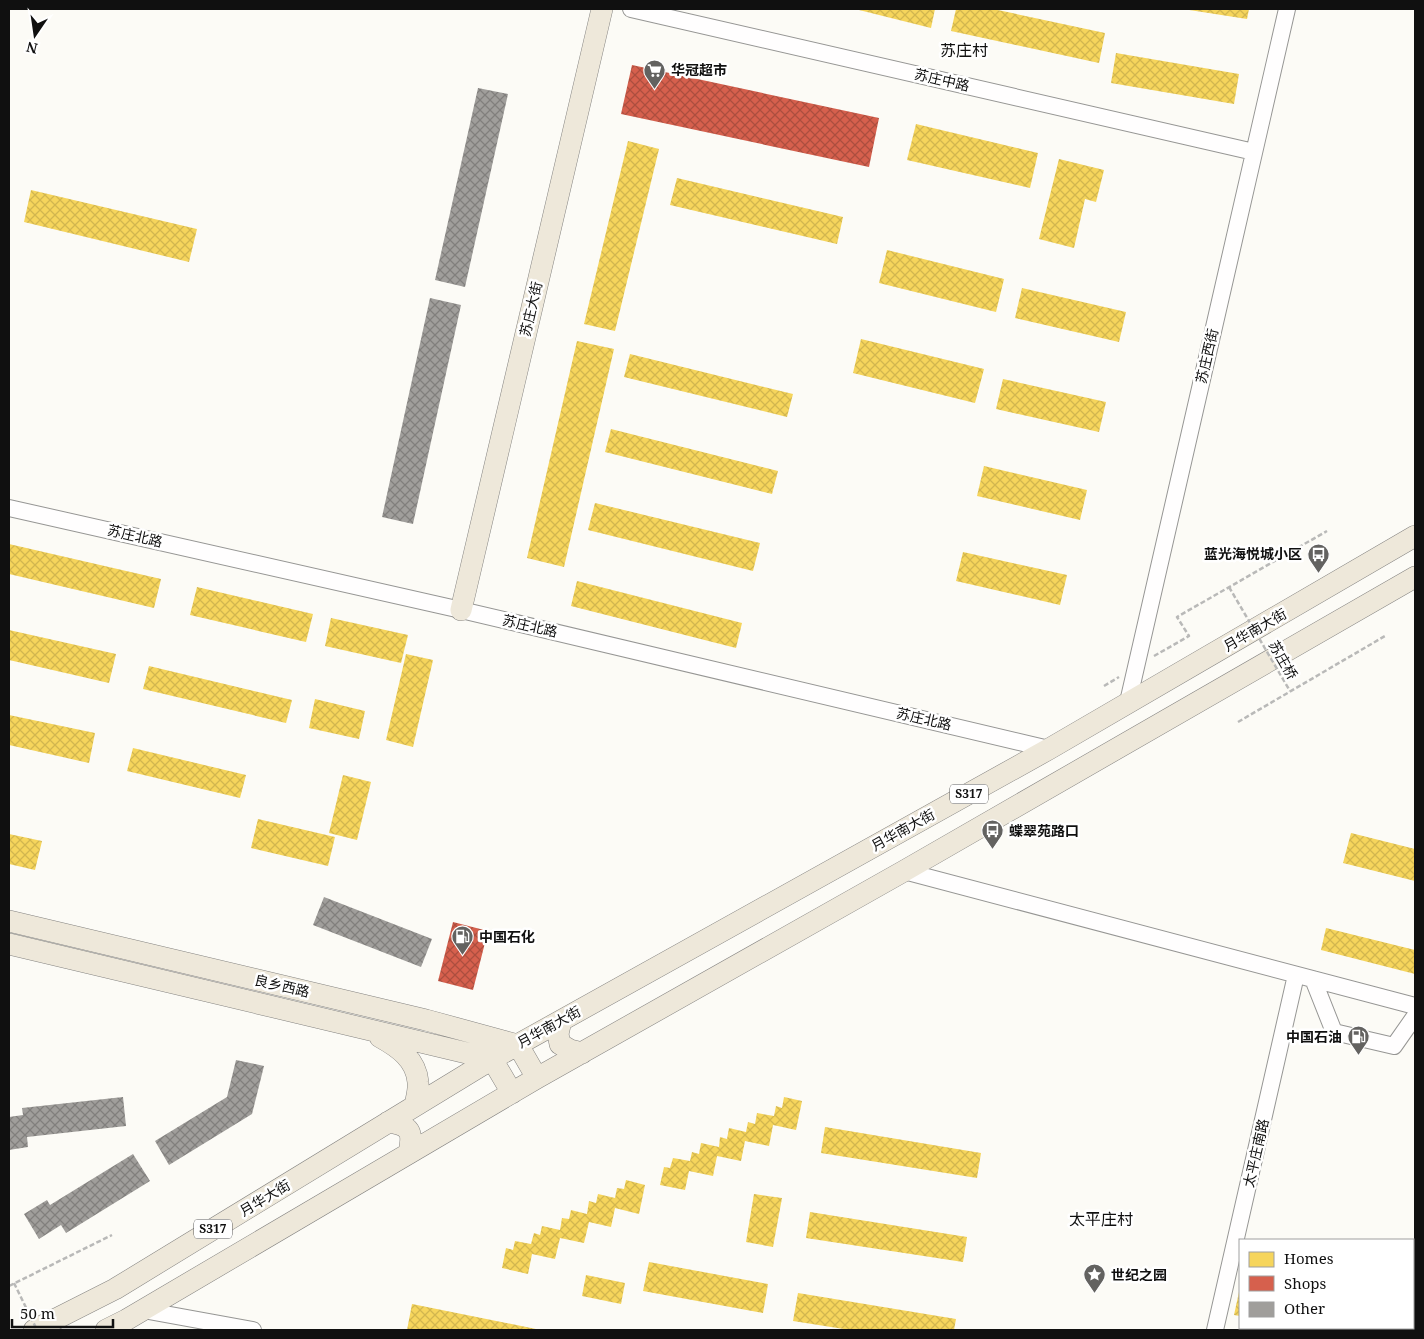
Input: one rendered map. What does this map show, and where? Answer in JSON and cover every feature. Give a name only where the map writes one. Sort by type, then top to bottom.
[{"type":"main road","name":"苏庄大街","points":[[461,610],[602,9]]},
{"type":"main road","name":"月华南大街","points":[[492,1059],[1050,749],[1415,536]]},
{"type":"main road","name":"S317","points":[[106,1330],[537,1078],[904,871],[1415,577]]},
{"type":"main road","name":"良乡西路","points":[[9,921],[426,1020],[518,1044]]},
{"type":"main road","name":"良乡西路","points":[[9,944],[492,1059]]},
{"type":"main road","points":[[561,1021],[558,1034],[560,1044],[565,1048],[582,1053]]},
{"type":"main road","points":[[367,1029],[401,1049],[412,1064],[418,1082],[415,1106]]},
{"type":"main road","points":[[518,1044],[537,1078]]},
{"type":"main road","points":[[492,1059],[512,1093]]},
{"type":"main road","name":"月华大街","points":[[35,1330],[115,1289],[492,1059]]},
{"type":"main road","points":[[388,1122],[401,1125],[409,1130],[411,1136],[410,1153]]},
{"type":"street","name":"苏庄中路","points":[[631,9],[1254,152]]},
{"type":"street","name":"苏庄西街","points":[[1128,702],[1287,9]]},
{"type":"street","name":"苏庄北路","points":[[9,508],[461,610],[1050,749]]},
{"type":"street","points":[[904,871],[1415,1006]]},
{"type":"street","name":"太平庄南路","points":[[1215,1330],[1296,975]]},
{"type":"street","points":[[1313,980],[1334,1032],[1394,1046],[1415,1016]]},
{"type":"street","points":[[143,1310],[252,1330]]},
{"type":"path","points":[[1155,656],[1189,636],[1177,617],[1327,531]]},
{"type":"path","name":"苏庄桥","points":[[1229,587],[1290,692]]},
{"type":"path","points":[[1238,722],[1385,636]]},
{"type":"path","points":[[9,1286],[112,1235]]},
{"type":"path","points":[[14,1283],[35,1330]]},
{"type":"building: Homes","points":[[855,9],[935,9],[931,28]]},
{"type":"building: Homes","points":[[956,9],[993,9],[1105,33],[1099,63],[951,31]]},
{"type":"building: Homes","points":[[1183,9],[1249,9],[1247,19]]},
{"type":"building: Homes","points":[[1116,53],[1239,74],[1234,104],[1111,83]]},
{"type":"building: Homes","points":[[916,124],[1038,153],[1030,188],[907,160]]},
{"type":"building: Homes","points":[[628,141],[659,149],[615,331],[584,324]]},
{"type":"building: Homes","points":[[1059,159],[1104,170],[1096,202],[1085,199],[1074,248],[1039,239]]},
{"type":"building: Homes","points":[[677,178],[843,217],[837,244],[670,205]]},
{"type":"building: Homes","points":[[31,190],[197,229],[189,262],[24,222]]},
{"type":"building: Homes","points":[[887,250],[1004,279],[996,312],[879,283]]},
{"type":"building: Homes","points":[[1022,288],[1126,312],[1119,342],[1015,318]]},
{"type":"building: Homes","points":[[861,339],[984,369],[975,403],[853,373]]},
{"type":"building: Homes","points":[[577,341],[614,349],[564,567],[527,558]]},
{"type":"building: Homes","points":[[630,354],[793,394],[787,417],[624,377]]},
{"type":"building: Homes","points":[[1003,379],[1106,402],[1099,432],[996,409]]},
{"type":"building: Homes","points":[[611,429],[778,471],[772,494],[605,452]]},
{"type":"building: Homes","points":[[984,466],[1087,490],[1080,520],[977,496]]},
{"type":"building: Homes","points":[[595,503],[760,543],[753,571],[588,530]]},
{"type":"building: Homes","points":[[9,544],[161,579],[154,608],[9,574]]},
{"type":"building: Homes","points":[[963,552],[1067,575],[1060,605],[956,581]]},
{"type":"building: Homes","points":[[577,581],[742,623],[736,648],[571,606]]},
{"type":"building: Homes","points":[[197,587],[313,614],[306,642],[190,615]]},
{"type":"building: Homes","points":[[331,618],[408,635],[401,663],[325,646]]},
{"type":"building: Homes","points":[[9,630],[116,654],[109,683],[9,660]]},
{"type":"building: Homes","points":[[406,654],[433,660],[413,747],[386,740]]},
{"type":"building: Homes","points":[[149,666],[292,700],[286,723],[143,689]]},
{"type":"building: Homes","points":[[315,699],[365,711],[359,739],[309,728]]},
{"type":"building: Homes","points":[[9,715],[95,733],[89,763],[9,745]]},
{"type":"building: Homes","points":[[133,748],[246,775],[240,798],[127,771]]},
{"type":"building: Homes","points":[[343,775],[371,782],[357,840],[329,833]]},
{"type":"building: Homes","points":[[258,819],[335,837],[328,866],[251,848]]},
{"type":"building: Homes","points":[[1351,833],[1415,849],[1415,881],[1343,863]]},
{"type":"building: Homes","points":[[9,834],[42,841],[35,870],[9,864]]},
{"type":"building: Homes","points":[[1326,928],[1415,950],[1415,974],[1321,950]]},
{"type":"building: Homes","points":[[784,1097],[802,1101],[796,1130],[773,1125],[769,1146],[745,1141],[741,1161],[717,1156],[713,1176],[689,1171],[685,1190],[660,1185],[664,1167],[670,1168],[673,1158],[690,1161],[692,1152],[699,1154],[701,1143],[719,1147],[720,1137],[727,1139],[729,1128],[746,1132],[748,1122],[755,1124],[757,1113],[774,1116],[776,1106],[782,1108]]},
{"type":"building: Homes","points":[[825,1127],[981,1153],[977,1178],[821,1153]]},
{"type":"building: Homes","points":[[626,1180],[645,1185],[639,1214],[615,1208],[611,1227],[589,1222],[584,1243],[560,1238],[555,1259],[532,1254],[528,1274],[502,1268],[506,1248],[513,1250],[515,1241],[531,1244],[534,1233],[540,1235],[542,1226],[560,1230],[562,1218],[569,1219],[571,1210],[587,1214],[589,1201],[596,1203],[598,1194],[615,1198],[617,1188],[624,1189]]},
{"type":"building: Homes","points":[[754,1194],[782,1198],[773,1247],[746,1242]]},
{"type":"building: Homes","points":[[810,1212],[967,1237],[963,1262],[806,1238]]},
{"type":"building: Homes","points":[[649,1262],[768,1284],[763,1313],[643,1291]]},
{"type":"building: Homes","points":[[586,1275],[625,1283],[621,1304],[582,1296]]},
{"type":"building: Homes","points":[[1239,1292],[1239,1316],[1234,1315]]},
{"type":"building: Homes","points":[[798,1293],[956,1319],[954,1330],[850,1330],[793,1321]]},
{"type":"building: Homes","points":[[412,1304],[536,1329],[536,1330],[407,1330]]},
{"type":"building: Homes","points":[[1309,1329],[1356,1329],[1355,1330]]},
{"type":"building: Shops","points":[[632,65],[879,118],[869,167],[621,114]]},
{"type":"building: Shops","name":"中国石化","points":[[453,922],[488,931],[473,990],[438,981]]},
{"type":"building: Other","points":[[478,88],[508,94],[465,287],[435,280]]},
{"type":"building: Other","points":[[430,298],[461,305],[413,524],[382,517]]},
{"type":"building: Other","points":[[324,897],[432,939],[421,967],[313,925]]},
{"type":"building: Other","points":[[236,1060],[264,1066],[252,1114],[169,1165],[155,1141],[227,1097]]},
{"type":"building: Other","points":[[123,1097],[126,1126],[27,1137],[28,1147],[9,1150],[9,1117],[23,1115],[22,1108]]},
{"type":"building: Other","points":[[133,1154],[150,1181],[66,1233],[61,1225],[39,1239],[24,1214],[47,1200],[50,1205]]},
{"type":"place","name":"华冠超市","points":[[655,89]]},
{"type":"place","name":"蓝光海悦城小区","points":[[1318,573]]},
{"type":"place","name":"蝶翠苑路口","points":[[993,850]]},
{"type":"place","name":"中国石化","points":[[463,956]]},
{"type":"place","name":"中国石油","points":[[1358,1056]]},
{"type":"place","name":"世纪之园","points":[[1095,1294]]},
{"type":"district","name":"苏庄村","points":[[964,50]]},
{"type":"district","name":"太平庄村","points":[[1101,1219]]}]
